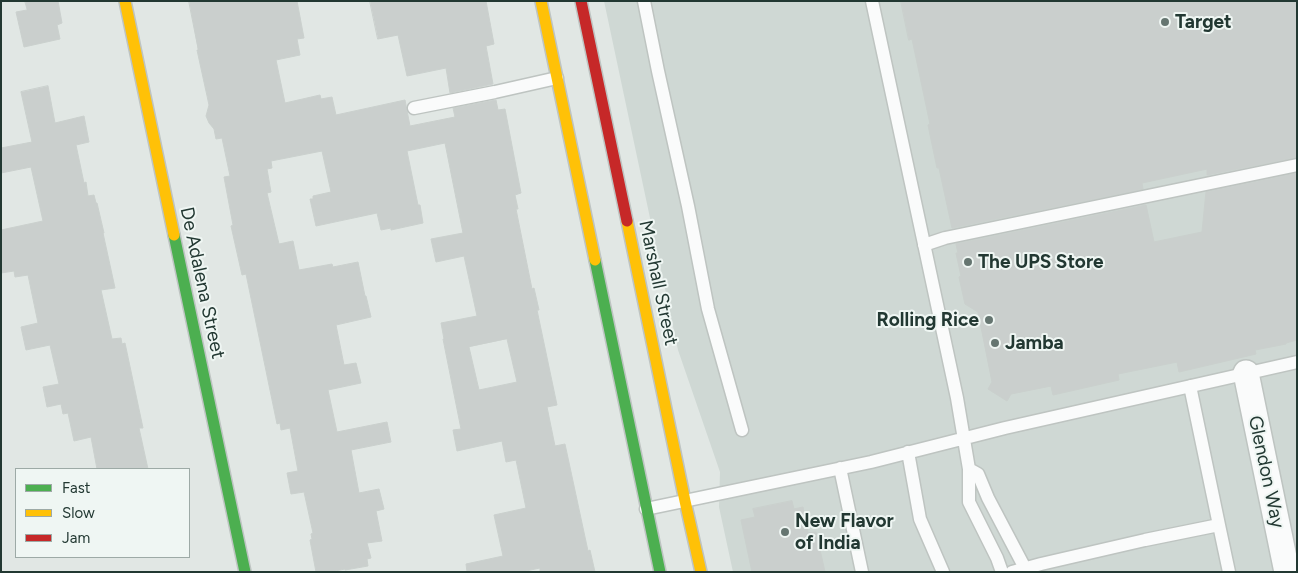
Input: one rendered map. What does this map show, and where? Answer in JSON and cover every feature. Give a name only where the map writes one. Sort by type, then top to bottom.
[{"type":"street","name":"De Adalena Street","points":[[125,1],[245,572]]},
{"type":"street","points":[[541,1],[660,572]]},
{"type":"street","name":"Marshall Street","points":[[581,1],[700,572]]},
{"type":"street","name":"Glendon Way","points":[[1246,372],[1287,572]]},
{"type":"lane","points":[[644,1],[688,206],[708,310],[742,430]]},
{"type":"lane","points":[[872,1],[954,386],[970,469],[969,502],[1002,572]]},
{"type":"lane","points":[[414,108],[557,78]]},
{"type":"lane","points":[[924,245],[945,238],[1297,165]]},
{"type":"lane","points":[[646,509],[871,462],[1005,428],[1297,362]]},
{"type":"lane","points":[[1190,386],[1229,572]]},
{"type":"lane","points":[[908,452],[920,519],[944,572]]},
{"type":"lane","points":[[840,468],[862,572]]},
{"type":"lane","points":[[970,469],[978,474],[988,498],[1026,570]]},
{"type":"lane","points":[[1012,572],[1145,540],[1219,525]]},
{"type":"shaded area","points":[[604,1],[1297,1],[1297,572],[733,572],[719,507],[720,472],[678,350]]},
{"type":"building","points":[[25,1],[58,1],[62,23],[57,25],[60,39],[24,47],[16,12],[27,10]]},
{"type":"building","points":[[189,1],[297,1],[304,38],[297,39],[300,55],[276,60],[285,103],[320,95],[321,99],[332,97],[336,115],[405,100],[410,126],[455,117],[453,108],[496,100],[498,110],[505,109],[521,193],[515,195],[518,209],[516,209],[532,289],[534,288],[539,310],[537,310],[557,405],[547,407],[555,446],[565,444],[588,551],[590,550],[595,572],[540,572],[540,568],[521,572],[467,572],[466,564],[503,556],[494,515],[526,508],[516,460],[506,462],[502,441],[457,451],[453,430],[461,429],[441,323],[477,316],[464,256],[436,262],[431,239],[463,233],[445,143],[407,151],[423,223],[391,230],[391,228],[381,230],[377,213],[316,226],[310,199],[313,199],[313,196],[331,192],[322,151],[271,161],[272,168],[267,169],[271,192],[267,193],[279,244],[293,241],[299,270],[332,264],[333,267],[358,262],[371,317],[336,325],[344,365],[356,363],[361,383],[328,390],[337,432],[387,422],[391,442],[351,450],[359,493],[379,489],[384,509],[376,511],[382,541],[367,543],[371,558],[367,559],[368,566],[330,572],[316,572],[310,540],[313,533],[304,492],[291,494],[287,473],[298,471],[290,428],[281,430],[280,423],[277,424],[246,274],[242,275],[231,226],[233,225],[224,177],[230,176],[222,138],[216,139],[214,129],[206,116],[209,105]],"holes":[[[507,339],[517,382],[479,390],[469,347]]]},
{"type":"building","points":[[370,1],[486,1],[494,44],[486,46],[493,84],[450,93],[446,68],[407,76],[398,35],[378,39]]},
{"type":"building","points":[[901,1],[1297,1],[1297,157],[1207,175],[1207,169],[1142,183],[1143,189],[952,228],[939,168],[937,168],[912,39],[909,40]]},
{"type":"building","points":[[48,86],[55,123],[84,116],[89,142],[76,145],[88,196],[94,195],[97,203],[115,288],[101,290],[112,339],[121,338],[122,344],[125,343],[143,428],[139,428],[148,468],[97,468],[91,437],[74,441],[68,413],[63,414],[61,404],[47,407],[43,387],[59,384],[50,345],[26,350],[21,327],[38,323],[28,275],[15,277],[14,271],[1,273],[1,230],[43,221],[31,167],[1,173],[1,148],[32,142],[21,92]]},
{"type":"building","points":[[1297,173],[1297,340],[1255,350],[1256,354],[1179,372],[1177,362],[1118,374],[1119,380],[1053,395],[1051,386],[1011,394],[1007,401],[988,389],[992,382],[978,312],[965,304],[959,277],[961,276],[956,244],[1146,205],[1154,242],[1202,232],[1206,192]]},
{"type":"building","points":[[792,501],[794,509],[803,507],[808,533],[816,532],[825,572],[752,572],[741,520],[755,517],[753,509]]},
{"type":"traffic: fast","points":[[174,235],[245,572]]},
{"type":"traffic: fast","points":[[595,260],[660,572]]},
{"type":"traffic: slow","points":[[125,1],[174,235]]},
{"type":"traffic: slow","points":[[541,1],[595,260]]},
{"type":"traffic: slow","points":[[627,221],[701,572]]},
{"type":"traffic: jam","points":[[581,1],[627,221]]},
{"type":"place","name":"Target","points":[[1165,22]]},
{"type":"place","name":"The UPS Store","points":[[968,262]]},
{"type":"place","name":"Rolling Rice","points":[[989,320]]},
{"type":"place","name":"Jamba","points":[[995,343]]},
{"type":"place","name":"New Flavor of India","points":[[785,532]]}]
